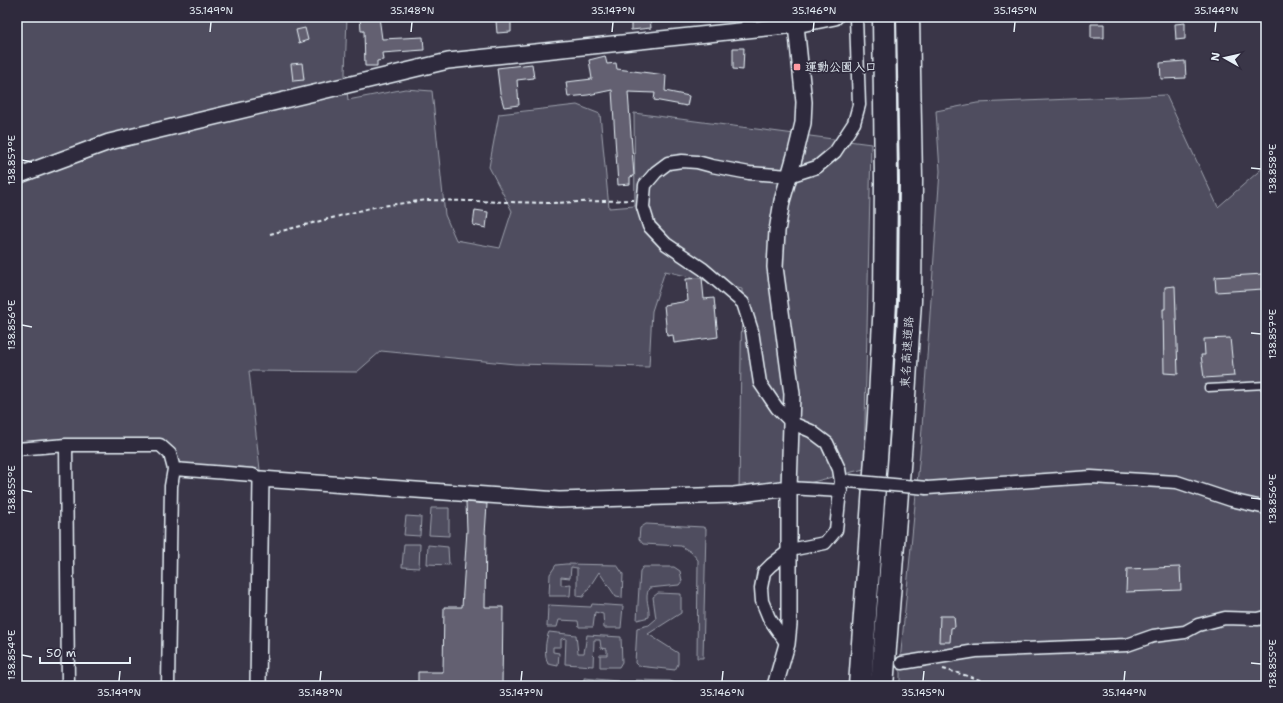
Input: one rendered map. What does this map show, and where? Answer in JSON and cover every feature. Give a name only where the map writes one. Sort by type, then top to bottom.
[{"type":"highway","name":"東名高速道路","points":[[860,686],[878,432],[885,301],[886,173],[884,17]]},
{"type":"highway","name":"東名高速道路","points":[[882,686],[902,428],[910,301],[911,180],[908,17]]},
{"type":"street","points":[[17,176],[109,142],[448,61],[748,23],[796,25],[835,17]]},
{"type":"street","points":[[787,644],[769,618],[762,601],[761,588],[764,572],[790,550],[825,543],[836,530],[844,484],[839,469],[826,443],[811,431],[792,423],[777,408],[760,383],[752,331],[743,303],[703,269],[666,244],[649,226],[643,207],[646,185],[656,172],[668,163],[682,161],[697,162],[749,173],[789,176],[817,167],[835,152],[854,123],[859,105],[856,17]]},
{"type":"street","points":[[775,686],[787,644],[789,624],[789,488],[792,394],[775,267],[777,231],[782,201],[803,123],[804,102],[796,25]]},
{"type":"street","points":[[66,445],[68,686]]},
{"type":"street","points":[[17,449],[66,445],[160,445],[170,454],[174,469],[171,486],[168,686]]},
{"type":"street","points":[[174,469],[253,475],[261,479],[559,500],[734,494],[844,484],[927,488],[1091,477],[1177,482],[1231,500],[1266,508]]},
{"type":"street","points":[[258,686],[261,479]]},
{"type":"street","points":[[902,663],[976,651],[1127,645],[1153,636],[1185,632],[1198,625],[1225,618],[1266,618]]},
{"type":"lane","points":[[1208,388],[1266,386]]},
{"type":"path","points":[[270,234],[374,207],[426,200],[550,203],[644,199]]},
{"type":"path","points":[[942,669],[997,686]]},
{"type":"shaded area","points":[[17,17],[347,17],[345,74],[348,100],[405,89],[432,91],[445,215],[456,240],[500,248],[512,211],[489,167],[499,114],[577,105],[600,114],[609,208],[635,206],[634,113],[871,144],[864,469],[789,488],[739,492],[742,289],[665,271],[652,311],[649,367],[515,364],[381,351],[357,372],[249,371],[261,479],[189,471],[160,445],[17,447]]},
{"type":"shaded area","points":[[1166,95],[1218,207],[1266,165],[1266,686],[995,686],[982,684],[982,686],[900,686],[900,662],[921,442],[940,171],[936,111],[977,103]]},
{"type":"shaded area","points":[[431,508],[449,508],[449,536],[429,535]]},
{"type":"shaded area","points":[[406,516],[421,517],[420,536],[404,535]]},
{"type":"shaded area","points":[[646,524],[703,527],[706,529],[703,658],[697,658],[698,560],[691,552],[681,546],[643,544],[639,539],[640,528]]},
{"type":"shaded area","points":[[404,544],[420,544],[419,568],[402,567]]},
{"type":"shaded area","points":[[428,545],[448,547],[449,565],[427,564]]},
{"type":"shaded area","points":[[556,565],[617,565],[623,574],[622,598],[616,597],[599,572],[583,597],[577,596],[577,568],[571,567],[570,578],[561,577],[561,585],[571,584],[570,596],[549,596],[550,574]]},
{"type":"shaded area","points":[[643,567],[674,567],[680,571],[682,581],[679,585],[649,588],[647,599],[649,617],[637,620],[640,571]]},
{"type":"shaded area","points":[[658,593],[681,594],[681,613],[648,634],[678,653],[678,664],[675,670],[638,666],[635,663],[637,628],[649,625],[656,619],[653,597]]},
{"type":"shaded area","points":[[592,604],[623,606],[621,628],[604,628],[603,614],[595,612],[593,627],[579,627],[578,621],[559,620],[557,627],[547,627],[548,605],[591,607]]},
{"type":"shaded area","points":[[549,632],[576,635],[578,653],[584,653],[587,635],[621,637],[622,662],[619,667],[600,667],[600,655],[607,655],[607,649],[601,648],[600,640],[594,640],[593,666],[565,664],[566,638],[561,639],[561,647],[553,647],[553,652],[559,653],[558,666],[548,664],[546,648]]},
{"type":"shaded area","points":[[584,678],[618,681],[621,686],[584,686]]},
{"type":"shaded area","points":[[636,680],[670,681],[675,683],[675,686],[633,686],[633,683]]},
{"type":"building","points":[[360,17],[379,17],[382,39],[423,37],[424,50],[382,53],[383,60],[377,61],[377,66],[365,66],[364,31],[361,31]]},
{"type":"building","points":[[631,17],[650,17],[651,28],[631,30]]},
{"type":"building","points":[[511,20],[511,32],[497,33],[496,21]]},
{"type":"building","points":[[1185,23],[1185,39],[1176,40],[1175,24]]},
{"type":"building","points":[[1091,24],[1104,24],[1104,38],[1091,38]]},
{"type":"building","points":[[305,28],[308,40],[299,43],[296,30]]},
{"type":"building","points":[[733,48],[744,48],[743,70],[733,69]]},
{"type":"building","points":[[605,56],[607,64],[616,63],[617,69],[666,75],[665,91],[689,96],[687,106],[654,100],[655,93],[628,92],[634,176],[630,177],[630,184],[618,185],[612,90],[568,97],[566,82],[592,79],[589,60]]},
{"type":"building","points":[[1185,61],[1186,78],[1161,79],[1160,63]]},
{"type":"building","points":[[302,63],[304,80],[293,81],[291,64]]},
{"type":"building","points":[[532,64],[534,78],[517,80],[519,105],[504,107],[500,93],[497,68]]},
{"type":"building","points":[[475,210],[488,212],[486,228],[473,225]]},
{"type":"building","points":[[1263,274],[1263,289],[1216,292],[1215,277]]},
{"type":"building","points":[[702,278],[704,299],[714,298],[718,337],[674,343],[673,335],[667,336],[664,305],[688,301],[686,279]]},
{"type":"building","points":[[1175,286],[1178,374],[1164,373],[1163,309],[1165,309],[1165,287]]},
{"type":"building","points":[[1230,338],[1234,376],[1204,378],[1201,355],[1205,355],[1204,339]]},
{"type":"building","points":[[466,502],[487,504],[485,534],[485,607],[503,607],[502,686],[446,686],[418,684],[418,672],[443,672],[444,607],[462,607],[467,530]]},
{"type":"building","points":[[1180,567],[1181,590],[1126,592],[1127,569]]},
{"type":"building","points":[[940,616],[954,616],[955,627],[951,628],[950,642],[939,642]]},
{"type":"place","name":"運動公園入口","points":[[797,67]]}]
